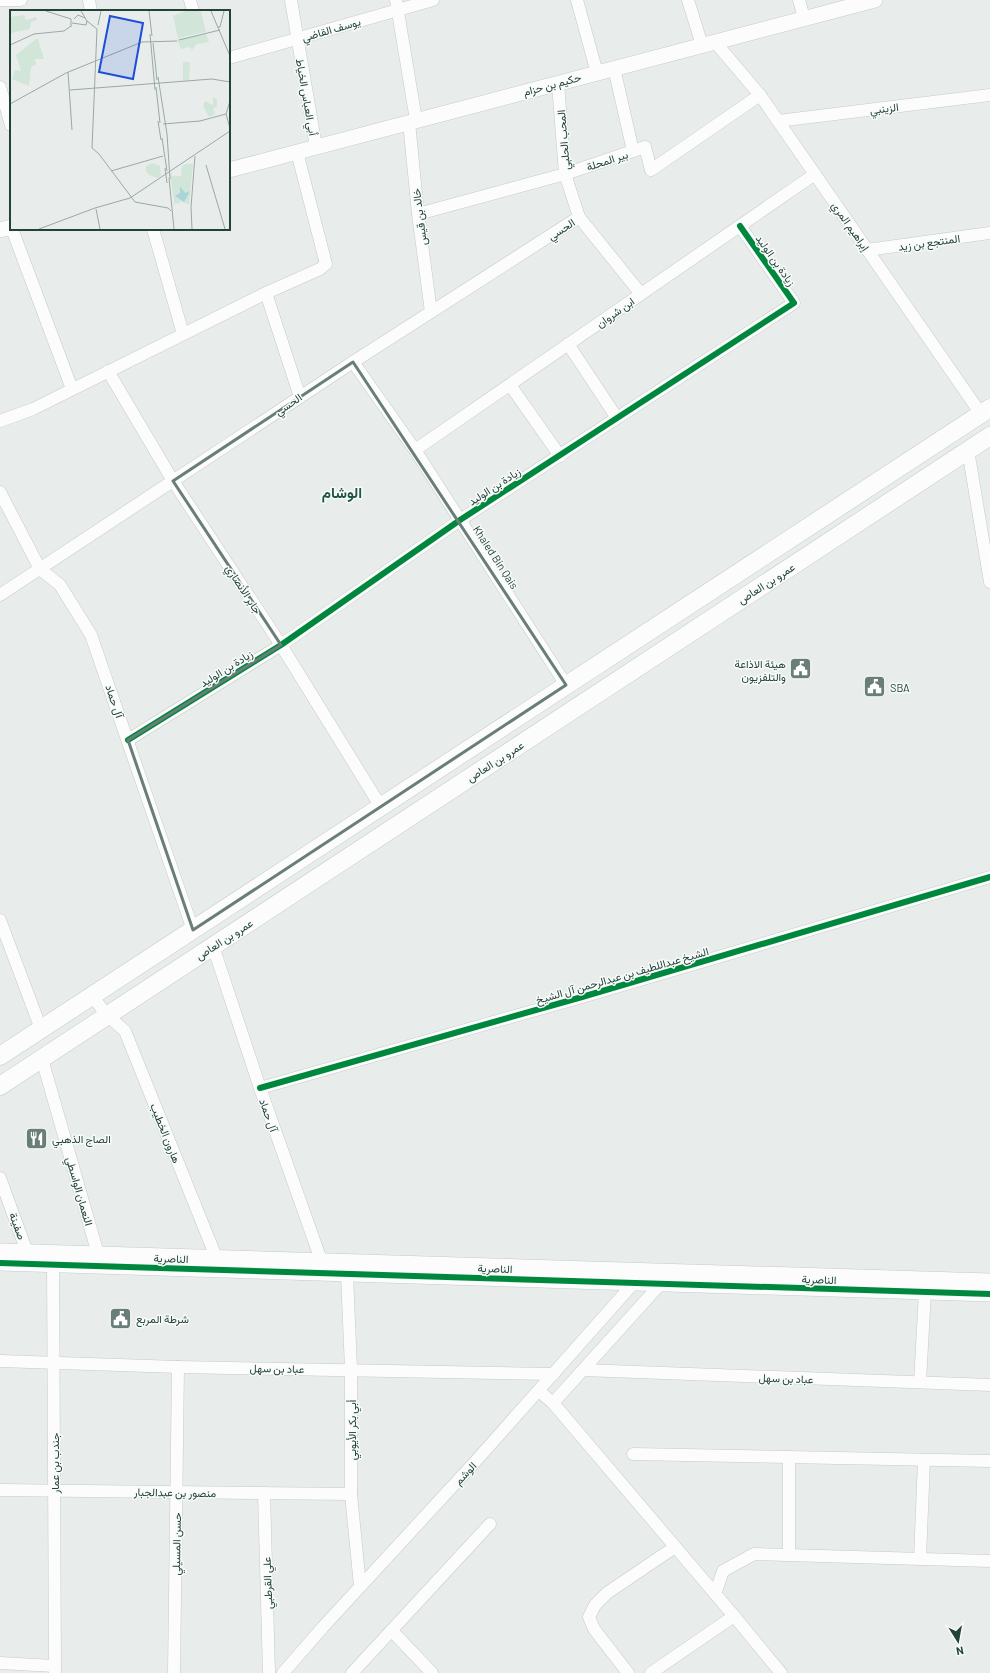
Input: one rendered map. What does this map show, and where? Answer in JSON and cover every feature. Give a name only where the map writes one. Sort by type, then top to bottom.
[{"type":"main road","points":[[0,1056],[986,411]]},
{"type":"main road","name":"عمرو بن العاص","points":[[0,1086],[990,436]]},
{"type":"street","points":[[0,0],[20,0]]},
{"type":"street","points":[[89,0],[91,10]]},
{"type":"street","points":[[190,0],[193,10]]},
{"type":"street","name":"أبي العباس الخياط","points":[[291,0],[316,147]]},
{"type":"street","name":"يوسف القاضي","points":[[230,58],[297,38],[397,5],[432,0]]},
{"type":"street","points":[[577,0],[597,72]]},
{"type":"street","name":"إبراهيم المري","points":[[688,0],[709,43],[760,95],[867,250],[986,411]]},
{"type":"street","points":[[799,0],[804,18]]},
{"type":"street","name":"حكيم بن حزام","points":[[230,170],[874,0]]},
{"type":"street","name":"خالد بن قيس","points":[[397,5],[412,121],[418,214],[431,312]]},
{"type":"street","points":[[614,68],[633,151]]},
{"type":"street","name":"المحب الحلبي","points":[[558,83],[565,174],[579,217],[641,294]]},
{"type":"street","points":[[0,87],[10,122]]},
{"type":"street","name":"بير المحلة","points":[[418,214],[565,174],[646,147],[651,170],[760,95]]},
{"type":"street","name":"الزينبي","points":[[778,121],[990,95]]},
{"type":"street","points":[[0,421],[32,409],[266,293],[320,269],[326,264],[297,152]]},
{"type":"street","name":"ابن شروان","points":[[415,450],[815,174]]},
{"type":"street","name":"الحسي","points":[[0,595],[353,362],[579,217]]},
{"type":"street","name":"زيادة بن الوليد","points":[[128,740],[281,645],[460,520],[794,303],[740,226]]},
{"type":"street","points":[[0,230],[10,228]]},
{"type":"street","points":[[13,230],[72,389]]},
{"type":"street","points":[[153,230],[183,334]]},
{"type":"street","name":"المنتجع بن زيد","points":[[867,250],[990,233]]},
{"type":"street","points":[[266,293],[300,397]]},
{"type":"street","points":[[568,344],[617,418]]},
{"type":"street","name":"Khaled Bin Qais","points":[[353,362],[415,450],[566,686]]},
{"type":"street","name":"جابر الأنصاري","points":[[108,371],[173,481],[281,645],[381,807]]},
{"type":"street","points":[[510,385],[560,456]]},
{"type":"street","points":[[968,450],[987,547],[990,582]]},
{"type":"street","name":"آل حماد","points":[[0,492],[40,569],[60,585],[91,635],[193,930]]},
{"type":"street","name":"الشيخ عبداللطيف بن عبدالرحمن آل الشيخ","points":[[260,1088],[590,995],[990,878]]},
{"type":"street","points":[[0,920],[41,1029]]},
{"type":"street","name":"آل حماد","points":[[213,946],[260,1088],[321,1260]]},
{"type":"street","name":"هارون الخطيب","points":[[92,996],[107,1015],[125,1031],[216,1257]]},
{"type":"street","name":"النعمان الواسطي","points":[[42,1059],[98,1254]]},
{"type":"street","name":"صفينة","points":[[0,1178],[27,1252]]},
{"type":"street","name":"الناصرية","points":[[0,1251],[27,1252],[53,1259],[347,1274],[990,1294]]},
{"type":"street","name":"الناصرية","points":[[0,1263],[98,1254],[990,1281]]},
{"type":"street","name":"جندب بن عمار","points":[[53,1259],[55,1670]]},
{"type":"street","name":"الوشم","points":[[283,1673],[360,1586],[539,1391],[635,1283],[644,1270]]},
{"type":"street","points":[[553,1403],[672,1271]]},
{"type":"street","name":"أبي بكر الأيوبي","points":[[347,1274],[351,1369],[351,1494],[360,1586]]},
{"type":"street","points":[[920,1382],[925,1292]]},
{"type":"street","name":"عباد بن سهل","points":[[0,1360],[178,1367],[351,1369],[554,1374]]},
{"type":"street","name":"حسن المسيلي","points":[[174,1673],[178,1367]]},
{"type":"street","name":"عباد بن سهل","points":[[583,1370],[990,1385]]},
{"type":"street","points":[[539,1391],[553,1403],[781,1673]]},
{"type":"street","points":[[633,1454],[990,1461]]},
{"type":"street","points":[[789,1457],[789,1555]]},
{"type":"street","points":[[920,1559],[924,1460]]},
{"type":"street","name":"منصور بن عبدالجبار","points":[[0,1490],[351,1494]]},
{"type":"street","name":"علي القرطبي","points":[[264,1493],[270,1673]]},
{"type":"street","points":[[352,1673],[490,1524]]},
{"type":"street","points":[[628,1673],[594,1629],[590,1617],[595,1605],[607,1593],[675,1546]]},
{"type":"street","points":[[715,1594],[723,1572],[754,1554],[990,1561]]},
{"type":"street","points":[[651,1673],[734,1616]]},
{"type":"street","points":[[392,1631],[432,1673]]},
{"type":"street","points":[[0,1663],[55,1670]]},
{"type":"highlighted area","points":[[353,362],[566,685],[193,930],[128,740],[281,645],[173,481]]},
{"type":"cycle path","points":[[128,740],[281,645],[460,520],[794,303],[740,226]]},
{"type":"cycle path","points":[[260,1088],[582,997],[990,877]]},
{"type":"cycle path","points":[[0,1263],[990,1294]]},
{"type":"place","name":"هيئة الاذاعة والتلفزيون","points":[[801,669]]},
{"type":"place","name":"SBA","points":[[875,687]]},
{"type":"place","name":"الصاج الذهبي","points":[[36,1138]]},
{"type":"place","name":"شرطة المربع","points":[[121,1318]]},
{"type":"district","name":"الوشام","points":[[342,492]]}]
